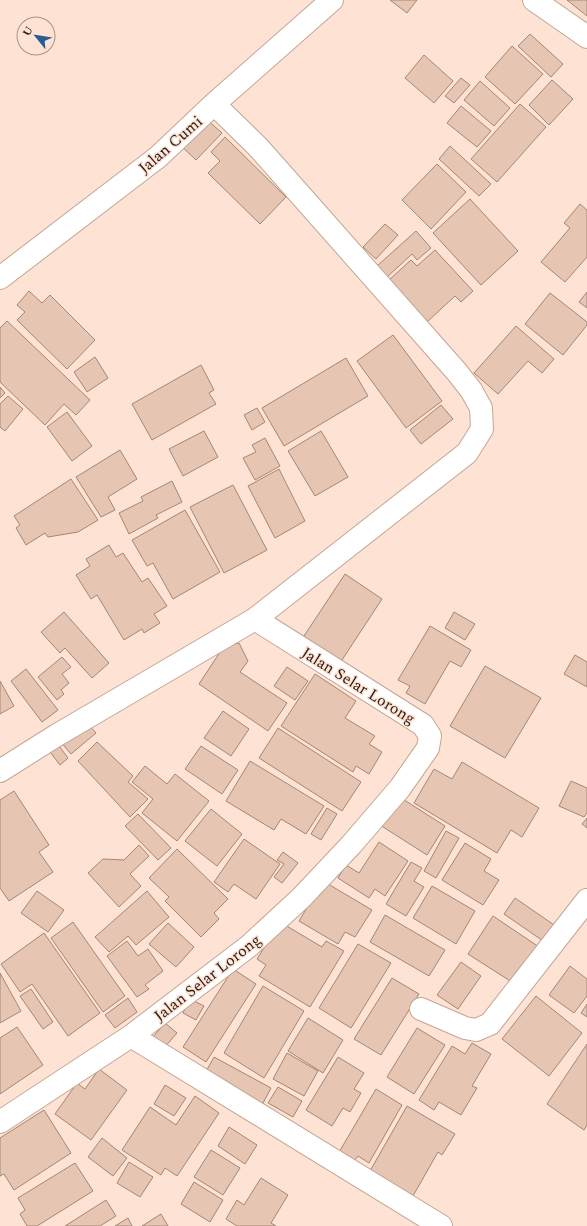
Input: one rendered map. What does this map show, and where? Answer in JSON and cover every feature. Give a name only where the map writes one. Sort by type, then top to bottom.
[{"type":"street","name":"Jalan Cumi","points":[[0,278],[158,157],[214,104],[332,0]]},
{"type":"street","points":[[534,0],[587,37]]},
{"type":"street","points":[[0,771],[58,735],[255,619],[467,453],[482,429],[481,408],[471,390],[456,371],[258,147],[214,104]]},
{"type":"street","name":"Jalan Selar Lorong","points":[[0,1122],[131,1036],[249,946],[301,898],[351,845],[400,788],[428,748],[430,736],[423,726],[255,619]]},
{"type":"street","points":[[421,1009],[465,1028],[476,1030],[490,1024],[587,900]]},
{"type":"street","points":[[131,1036],[441,1226]]},
{"type":"building","points":[[390,0],[417,0],[407,13]]},
{"type":"building","points":[[567,0],[587,0],[587,16]]},
{"type":"building","points":[[530,34],[563,64],[551,77],[518,46]]},
{"type":"building","points":[[512,46],[543,74],[515,104],[485,77]]},
{"type":"building","points":[[424,55],[453,81],[434,103],[405,78]]},
{"type":"building","points":[[461,78],[470,85],[454,103],[445,96]]},
{"type":"building","points":[[552,80],[573,99],[549,125],[529,105]]},
{"type":"building","points":[[480,81],[510,108],[494,126],[464,100]]},
{"type":"building","points":[[520,104],[546,127],[497,182],[471,159]]},
{"type":"building","points":[[461,106],[491,131],[477,147],[447,123]]},
{"type":"building","points":[[204,117],[222,133],[196,160],[179,144]]},
{"type":"building","points":[[225,137],[286,197],[260,224],[208,173],[220,161],[211,152]]},
{"type":"building","points":[[450,146],[491,184],[479,196],[439,159]]},
{"type":"building","points":[[437,164],[466,192],[431,229],[402,200]]},
{"type":"building","points":[[470,199],[518,251],[481,285],[433,233]]},
{"type":"building","points":[[580,204],[587,210],[587,257],[565,282],[541,262],[570,228],[564,223]]},
{"type":"building","points":[[385,224],[398,235],[376,259],[363,247]]},
{"type":"building","points":[[416,231],[431,248],[417,260],[412,254],[387,277],[377,266]]},
{"type":"building","points":[[435,250],[473,291],[461,302],[455,296],[427,322],[389,280],[411,260],[417,266]]},
{"type":"building","points":[[29,291],[42,303],[50,295],[95,340],[67,369],[17,320],[25,312],[17,305]]},
{"type":"building","points":[[587,292],[587,308],[579,302]]},
{"type":"building","points":[[550,293],[587,322],[587,325],[563,355],[525,324]]},
{"type":"building","points":[[7,321],[90,400],[76,415],[64,404],[45,425],[0,382],[0,328]]},
{"type":"building","points":[[516,326],[554,359],[542,373],[528,361],[498,394],[474,373]]},
{"type":"building","points":[[393,335],[442,401],[406,428],[357,361]]},
{"type":"building","points":[[95,357],[108,378],[87,392],[74,372]]},
{"type":"building","points":[[346,358],[368,396],[284,446],[262,408]]},
{"type":"building","points":[[201,365],[214,390],[209,393],[216,404],[152,440],[132,404]]},
{"type":"building","points":[[0,387],[5,393],[0,398]]},
{"type":"building","points":[[8,396],[23,409],[5,431],[0,427],[0,404]]},
{"type":"building","points":[[441,405],[453,419],[421,444],[410,430]]},
{"type":"building","points":[[257,408],[265,422],[252,430],[244,415]]},
{"type":"building","points":[[67,412],[92,446],[72,461],[47,427]]},
{"type":"building","points":[[204,431],[218,457],[183,476],[169,449]]},
{"type":"building","points":[[321,431],[348,477],[315,496],[288,451]]},
{"type":"building","points":[[265,438],[280,466],[255,480],[243,458],[256,452],[252,445]]},
{"type":"building","points":[[120,450],[137,479],[108,497],[115,510],[101,517],[76,477]]},
{"type":"building","points":[[279,469],[305,521],[275,538],[248,486]]},
{"type":"building","points":[[71,479],[98,520],[78,532],[48,537],[45,533],[26,545],[16,528],[20,525],[14,516]]},
{"type":"building","points":[[172,481],[182,502],[156,515],[158,518],[129,534],[119,513],[143,501],[141,497]]},
{"type":"building","points":[[233,485],[267,550],[224,573],[190,507]]},
{"type":"building","points":[[185,510],[220,572],[173,599],[153,563],[147,566],[132,540]]},
{"type":"building","points":[[109,545],[116,557],[123,553],[142,582],[148,578],[167,606],[154,614],[160,623],[144,633],[142,629],[124,640],[97,595],[91,599],[76,575],[90,566],[86,559]]},
{"type":"building","points":[[345,574],[382,599],[340,663],[302,639]]},
{"type":"building","points":[[64,612],[109,663],[92,678],[65,648],[60,653],[41,632]]},
{"type":"building","points":[[454,612],[475,624],[465,640],[445,628]]},
{"type":"building","points":[[430,626],[471,650],[461,667],[450,661],[425,704],[406,693],[410,686],[398,680]]},
{"type":"building","points":[[239,643],[248,661],[240,672],[287,703],[268,731],[199,684],[224,646]]},
{"type":"building","points":[[575,655],[587,662],[587,687],[564,674]]},
{"type":"building","points":[[62,657],[71,667],[62,674],[69,683],[61,690],[64,694],[57,700],[38,677]]},
{"type":"building","points":[[485,666],[541,698],[505,758],[450,726]]},
{"type":"building","points":[[287,667],[308,681],[295,700],[274,686]]},
{"type":"building","points":[[26,669],[58,710],[42,722],[11,681]]},
{"type":"building","points":[[315,674],[356,701],[345,718],[375,736],[369,744],[382,752],[369,774],[356,766],[353,772],[281,726]]},
{"type":"building","points":[[0,681],[14,706],[0,714]]},
{"type":"building","points":[[223,711],[249,729],[231,756],[204,738]]},
{"type":"building","points":[[85,721],[96,733],[71,754],[60,741]]},
{"type":"building","points":[[278,728],[361,782],[342,811],[259,758]]},
{"type":"building","points":[[56,742],[68,758],[60,765],[47,748]]},
{"type":"building","points":[[97,742],[133,776],[128,782],[148,799],[130,817],[78,761]]},
{"type":"building","points":[[201,746],[238,770],[222,794],[185,769]]},
{"type":"building","points":[[250,761],[324,806],[306,834],[281,819],[274,830],[226,801]]},
{"type":"building","points":[[462,762],[539,808],[522,837],[511,830],[497,853],[414,803],[434,769],[452,779]]},
{"type":"building","points":[[145,766],[167,784],[175,774],[209,801],[177,841],[142,813],[153,799],[132,782]]},
{"type":"building","points":[[571,781],[587,788],[587,813],[584,817],[559,806]]},
{"type":"building","points":[[14,791],[49,845],[39,852],[53,872],[9,901],[0,888],[0,800]]},
{"type":"building","points":[[398,796],[445,826],[427,855],[380,825]]},
{"type":"building","points":[[327,808],[337,814],[321,840],[311,834]]},
{"type":"building","points":[[211,809],[242,834],[217,866],[185,841]]},
{"type":"building","points":[[138,814],[171,848],[158,860],[125,826]]},
{"type":"building","points":[[587,818],[587,828],[582,824]]},
{"type":"building","points":[[446,831],[459,838],[436,878],[424,871]]},
{"type":"building","points":[[244,839],[280,864],[256,899],[234,884],[228,892],[214,882]]},
{"type":"building","points":[[379,842],[408,861],[385,896],[375,889],[369,898],[338,878],[346,865],[359,873]]},
{"type":"building","points":[[465,843],[491,859],[484,871],[499,880],[483,905],[442,880]]},
{"type":"building","points":[[139,845],[149,856],[130,874],[141,886],[119,907],[88,873],[103,859],[124,860]]},
{"type":"building","points":[[177,849],[228,899],[214,913],[219,919],[201,937],[165,901],[169,897],[149,878]]},
{"type":"building","points":[[283,852],[298,863],[282,883],[274,877],[284,864],[277,860]]},
{"type":"building","points":[[411,862],[422,868],[414,881],[424,887],[406,916],[386,904]]},
{"type":"building","points":[[323,881],[372,910],[355,937],[345,932],[338,944],[299,921]]},
{"type":"building","points":[[432,886],[475,911],[456,944],[413,918]]},
{"type":"building","points":[[37,891],[64,910],[48,932],[21,913]]},
{"type":"building","points":[[147,891],[169,917],[136,945],[128,936],[109,952],[95,937]]},
{"type":"building","points":[[515,898],[557,927],[546,943],[504,914]]},
{"type":"building","points":[[385,915],[445,950],[429,976],[370,942]]},
{"type":"building","points":[[493,916],[542,949],[518,986],[468,954]]},
{"type":"building","points":[[73,922],[125,996],[103,1012],[51,938]]},
{"type":"building","points":[[280,922],[322,947],[326,941],[344,951],[310,1007],[259,976],[266,965],[257,959]]},
{"type":"building","points":[[168,923],[194,947],[176,967],[149,944]]},
{"type":"building","points":[[44,933],[100,1013],[68,1036],[32,984],[20,992],[1,964]]},
{"type":"building","points":[[127,941],[138,956],[148,949],[163,971],[145,985],[149,989],[137,997],[107,956]]},
{"type":"building","points":[[358,944],[391,963],[351,1028],[319,1008]]},
{"type":"building","points":[[461,962],[481,976],[458,1009],[437,995]]},
{"type":"building","points":[[570,966],[587,979],[587,996],[574,1013],[549,995]]},
{"type":"building","points":[[233,969],[256,984],[206,1062],[183,1047]]},
{"type":"building","points":[[0,973],[21,1011],[0,1023]]},
{"type":"building","points":[[392,978],[419,994],[381,1055],[354,1039]]},
{"type":"building","points":[[263,986],[304,1011],[264,1078],[224,1053]]},
{"type":"building","points":[[31,989],[53,1022],[43,1029],[20,996]]},
{"type":"building","points":[[536,996],[582,1033],[549,1076],[502,1039]]},
{"type":"building","points":[[128,998],[137,1012],[115,1028],[105,1015]]},
{"type":"building","points":[[190,999],[204,1006],[196,1020],[183,1013]]},
{"type":"building","points":[[587,1004],[587,1017],[581,1013]]},
{"type":"building","points":[[308,1018],[343,1040],[323,1073],[288,1051]]},
{"type":"building","points":[[165,1023],[177,1033],[164,1048],[152,1038]]},
{"type":"building","points":[[17,1027],[43,1065],[0,1094],[0,1038]]},
{"type":"building","points":[[417,1028],[445,1045],[414,1094],[387,1077]]},
{"type":"building","points":[[472,1043],[491,1054],[472,1086],[477,1088],[461,1115],[439,1102],[434,1110],[419,1100],[452,1046],[465,1054]]},
{"type":"building","points":[[587,1044],[587,1125],[584,1130],[547,1104]]},
{"type":"building","points":[[287,1053],[318,1071],[304,1096],[273,1079]]},
{"type":"building","points":[[214,1057],[271,1088],[261,1107],[204,1075]]},
{"type":"building","points":[[338,1057],[364,1073],[354,1089],[361,1093],[350,1112],[343,1108],[332,1126],[306,1110]]},
{"type":"building","points":[[99,1069],[127,1090],[91,1140],[55,1114],[77,1083],[85,1089]]},
{"type":"building","points":[[165,1085],[186,1098],[174,1116],[154,1104]]},
{"type":"building","points":[[278,1087],[302,1101],[293,1117],[268,1103]]},
{"type":"building","points":[[376,1089],[402,1105],[369,1163],[358,1156],[353,1163],[338,1154]]},
{"type":"building","points":[[195,1096],[219,1113],[177,1176],[165,1168],[161,1175],[122,1150],[150,1107],[176,1125]]},
{"type":"building","points":[[407,1106],[455,1134],[442,1155],[438,1152],[413,1196],[370,1171]]},
{"type":"building","points":[[44,1110],[71,1153],[14,1190],[4,1174],[0,1176],[0,1138]]},
{"type":"building","points":[[229,1127],[257,1145],[245,1164],[218,1146]]},
{"type":"building","points":[[102,1138],[127,1158],[113,1176],[88,1157]]},
{"type":"building","points":[[211,1150],[240,1168],[223,1195],[194,1177]]},
{"type":"building","points":[[129,1162],[153,1177],[140,1197],[117,1183]]},
{"type":"building","points":[[75,1163],[93,1191],[37,1226],[27,1226],[20,1214],[25,1210],[18,1198]]},
{"type":"building","points":[[261,1178],[288,1195],[271,1223],[276,1226],[237,1226],[226,1219],[237,1200],[244,1205]]},
{"type":"building","points":[[194,1182],[223,1200],[210,1222],[181,1204]]},
{"type":"building","points":[[106,1200],[116,1216],[100,1226],[65,1226]]},
{"type":"building","points":[[161,1214],[168,1226],[142,1226]]},
{"type":"building","points":[[128,1218],[132,1226],[115,1226]]}]
